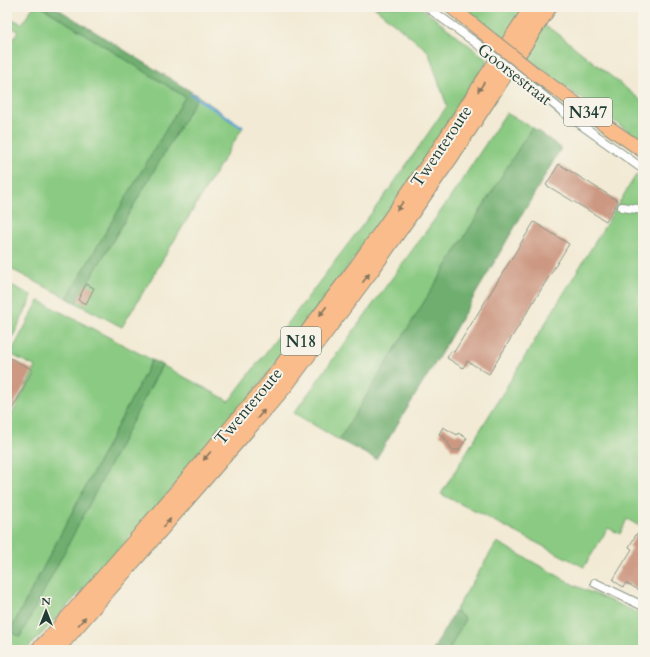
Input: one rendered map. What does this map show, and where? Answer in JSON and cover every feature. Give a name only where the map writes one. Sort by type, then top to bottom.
[{"type":"highway","name":"Twenteroute","points":[[38,650],[130,547],[269,383],[356,268],[438,151],[532,7]]},
{"type":"highway","name":"Twenteroute","points":[[56,650],[285,386],[370,272],[452,156],[549,7]]},
{"type":"main road","name":"Goorsestraat","points":[[451,7],[487,44],[532,78],[643,151]]},
{"type":"street","name":"Goorsestraat","points":[[427,7],[487,44]]},
{"type":"street","name":"Goorsestraat","points":[[532,78],[566,114],[643,169]]},
{"type":"street","points":[[622,207],[643,211]]},
{"type":"street","points":[[595,583],[643,606]]},
{"type":"green space","points":[[33,7],[42,7],[186,97],[67,298],[7,267],[7,49],[18,31],[7,25],[7,16],[22,24]]},
{"type":"green space","points":[[42,7],[55,7],[198,96],[76,303],[67,298],[185,97]]},
{"type":"green space","points":[[374,7],[420,7],[488,60],[456,109],[443,133],[392,208],[250,397],[137,530],[39,637],[26,650],[7,650],[7,424],[36,367],[12,355],[12,351],[38,302],[40,301],[152,360],[10,631],[19,636],[162,365],[229,401],[389,190],[447,106],[428,51]]},
{"type":"green space","points":[[463,7],[513,7],[522,12],[505,40]]},
{"type":"green space","points":[[543,25],[557,33],[643,102],[643,141],[576,95],[524,55]]},
{"type":"green space","points":[[198,96],[243,127],[122,327],[76,303]]},
{"type":"green space","points":[[506,113],[532,127],[339,440],[294,413],[448,201]]},
{"type":"green space","points":[[532,127],[561,148],[437,360],[376,459],[339,440]]},
{"type":"green space","points":[[636,175],[643,179],[643,528],[627,519],[620,534],[608,528],[584,567],[441,494]]},
{"type":"green space","points":[[7,283],[31,295],[31,299],[7,349]]},
{"type":"green space","points":[[152,360],[162,365],[20,637],[10,631]]},
{"type":"green space","points":[[497,542],[576,586],[643,615],[643,650],[449,650],[465,619],[455,611]]},
{"type":"green space","points":[[455,611],[465,619],[449,650],[433,650]]},
{"type":"building","points":[[559,164],[618,201],[606,221],[546,185]]},
{"type":"building","points":[[534,222],[569,244],[489,374],[467,361],[463,368],[447,358],[451,351],[454,352]]},
{"type":"building","points":[[86,284],[94,288],[86,304],[78,300]]},
{"type":"building","points":[[10,358],[33,370],[7,419],[7,364]]},
{"type":"building","points":[[443,427],[457,435],[458,433],[467,438],[459,450],[452,450],[445,438],[439,434]]},
{"type":"building","points":[[637,533],[643,537],[643,592],[626,583],[623,587],[613,580],[632,549],[629,547]]},
{"type":"waterway","points":[[191,94],[242,127]]}]
